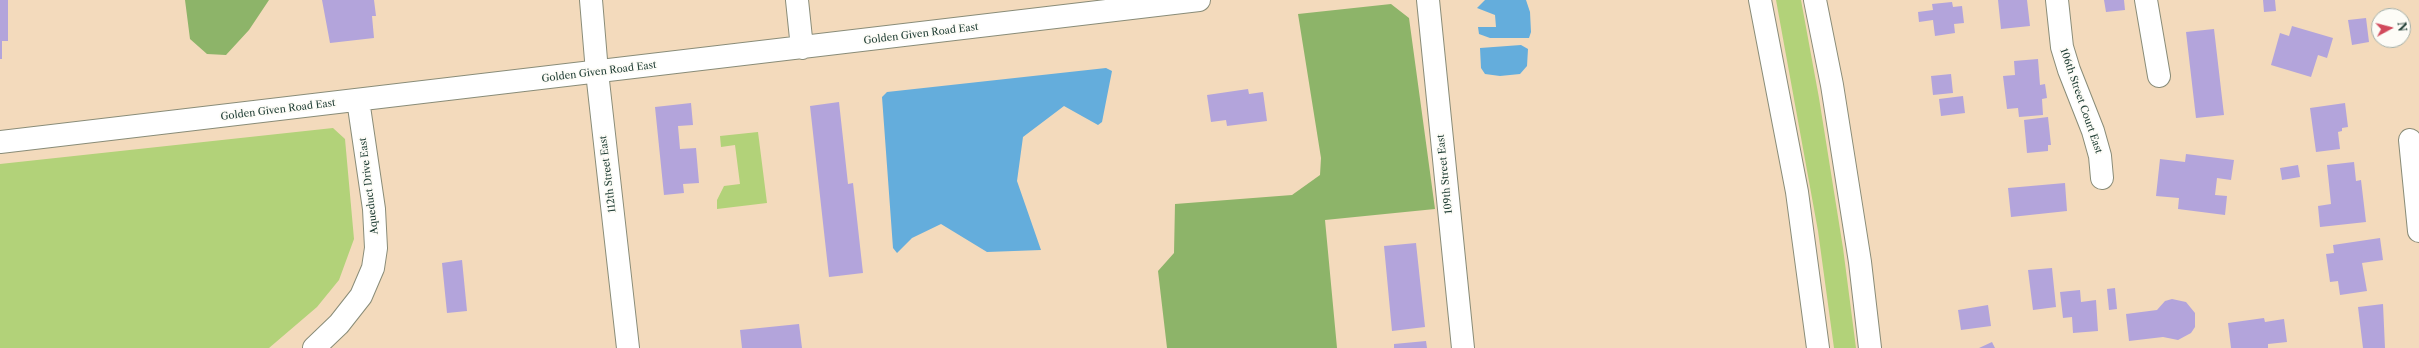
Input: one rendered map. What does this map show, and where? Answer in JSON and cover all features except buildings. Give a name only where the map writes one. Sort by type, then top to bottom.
[{"type":"main road","name":"112th Street East","points":[[591,0],[596,72],[628,348]]},
{"type":"main road","points":[[797,0],[802,48]]},
{"type":"main road","name":"Golden Given Road East","points":[[0,142],[802,48],[1067,8],[1199,0]]},
{"type":"main road","name":"109th Street East","points":[[1428,0],[1463,348]]},
{"type":"main road","points":[[1760,0],[1797,192],[1818,348]]},
{"type":"main road","points":[[1815,0],[1832,85],[1859,254],[1870,348]]},
{"type":"main road","name":"106th Street Court East","points":[[2057,0],[2062,47],[2068,70],[2093,131],[2100,156],[2102,178]]},
{"type":"main road","points":[[2146,0],[2159,76]]},
{"type":"main road","name":"Aqueduct Drive East","points":[[314,348],[339,324],[362,296],[373,268],[376,248],[374,209],[358,100]]},
{"type":"main road","points":[[2410,140],[2419,231]]},
{"type":"green space","points":[[185,0],[269,0],[249,30],[226,55],[207,54],[190,39]]},
{"type":"green space","points":[[1776,0],[1801,0],[1819,98],[1843,248],[1856,348],[1834,348],[1818,231]]},
{"type":"green space","points":[[1391,4],[1409,18],[1435,209],[1325,220],[1337,348],[1167,348],[1158,271],[1174,253],[1175,204],[1292,195],[1320,175],[1321,158],[1298,14]]},
{"type":"green space","points":[[333,128],[345,139],[354,239],[339,280],[317,307],[269,348],[0,348],[0,164]]},
{"type":"green space","points":[[758,132],[767,203],[717,209],[717,200],[724,186],[740,184],[735,145],[721,147],[720,136]]},
{"type":"water","points":[[1485,0],[1526,0],[1530,12],[1531,32],[1529,38],[1490,38],[1479,34],[1478,27],[1496,27],[1495,15],[1477,8]]},
{"type":"water","points":[[1521,45],[1528,49],[1527,66],[1520,74],[1500,76],[1485,74],[1481,68],[1480,48]]},
{"type":"water","points":[[1106,68],[1112,71],[1102,122],[1098,125],[1064,106],[1023,137],[1017,181],[1041,250],[987,252],[941,224],[912,238],[897,253],[893,248],[882,97],[887,92]]}]
